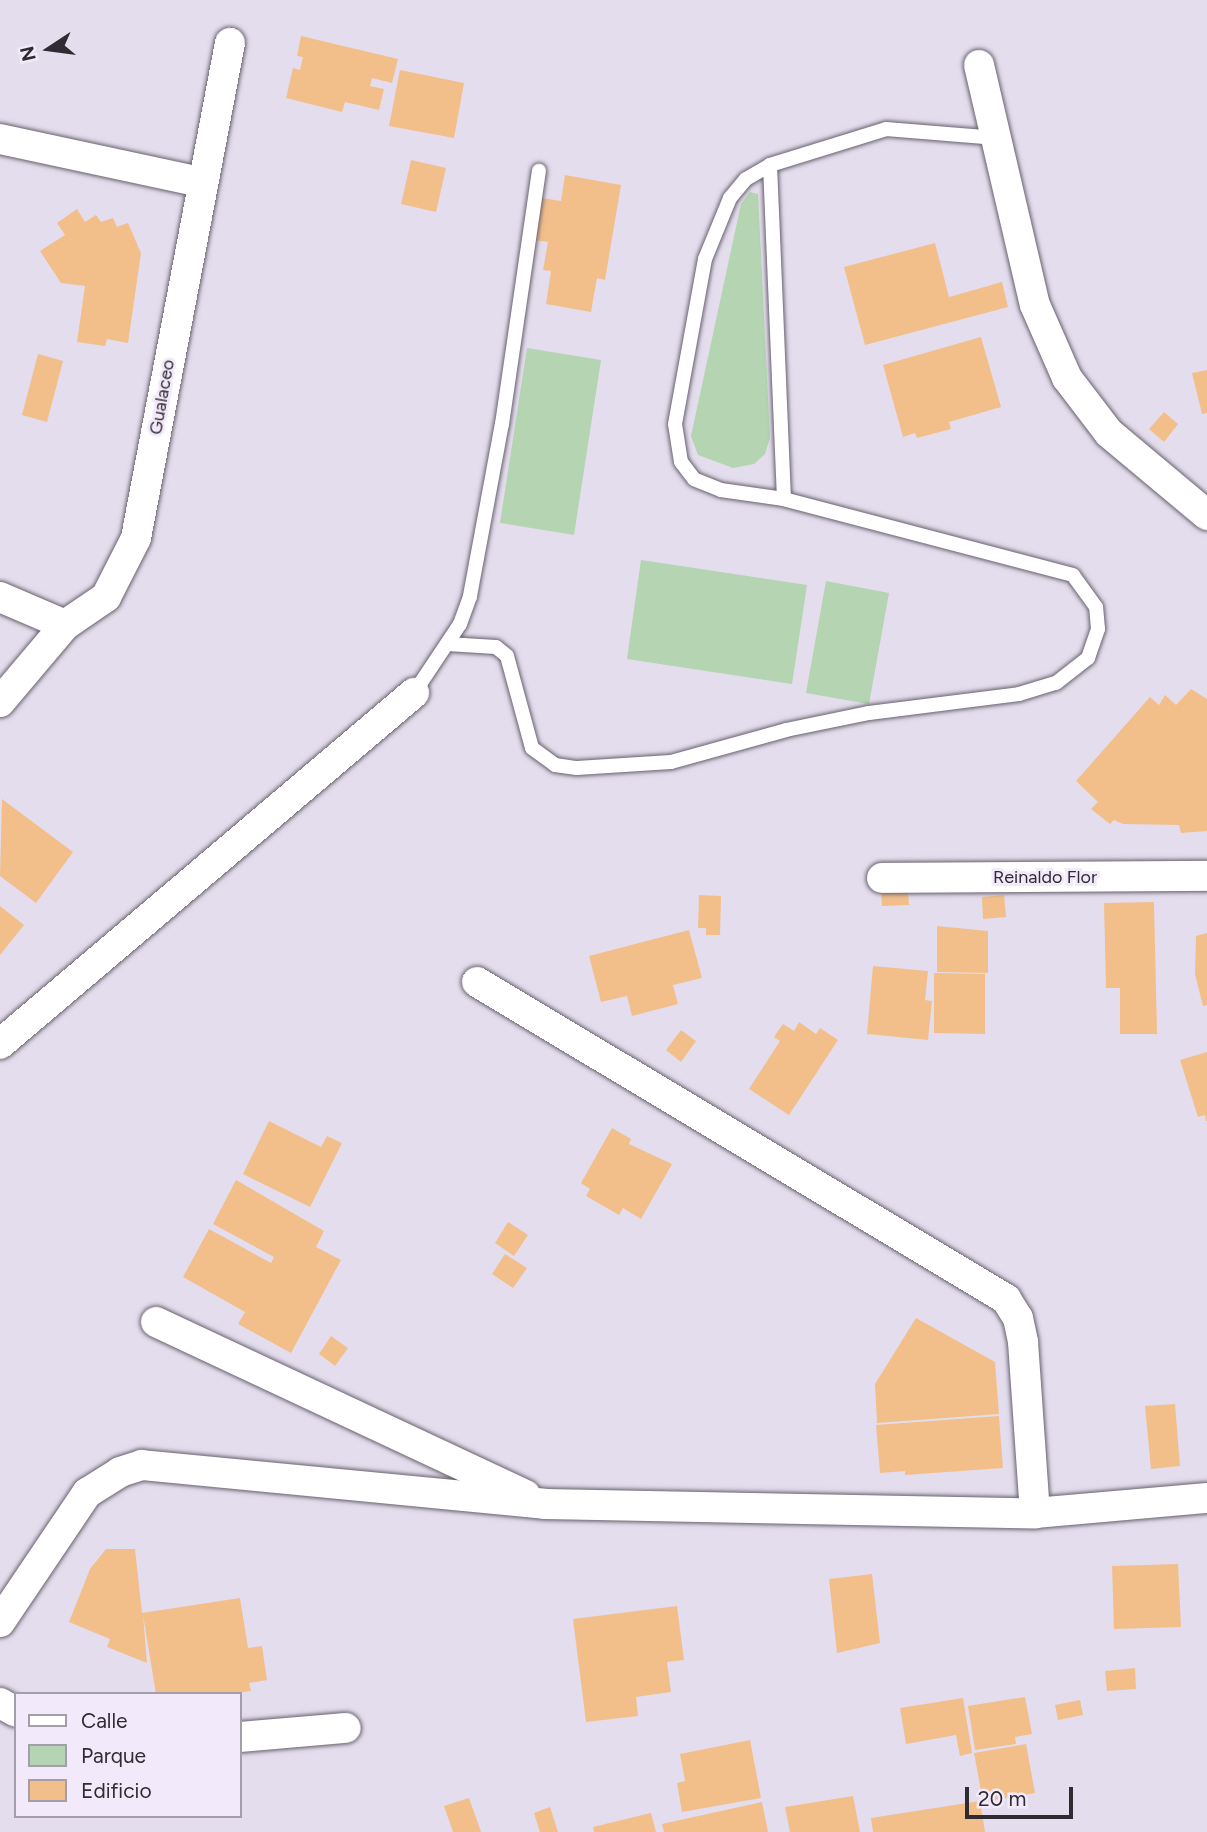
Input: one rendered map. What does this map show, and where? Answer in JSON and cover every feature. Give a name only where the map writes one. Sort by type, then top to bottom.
[{"type":"street","name":"Gualaceo","points":[[0,702],[65,625],[106,597],[136,538],[201,182],[230,44]]},
{"type":"street","points":[[979,65],[1035,305],[1067,378],[1109,433],[1207,515]]},
{"type":"street","points":[[0,139],[201,182]]},
{"type":"street","points":[[0,597],[65,625]]},
{"type":"street","points":[[0,1044],[414,694]]},
{"type":"street","name":"Reinaldo Flor","points":[[882,878],[1207,876]]},
{"type":"street","points":[[477,982],[1006,1299],[1018,1318],[1023,1342],[1035,1513]]},
{"type":"street","points":[[156,1322],[545,1504]]},
{"type":"street","points":[[0,1622],[87,1493],[120,1472],[142,1465],[545,1504],[1035,1513],[1207,1499]]},
{"type":"street","points":[[242,1737],[346,1728]]},
{"type":"lane","points":[[446,644],[496,648],[507,656],[532,748],[555,765],[577,768],[671,762],[857,715],[1019,694],[1056,683],[1088,658],[1098,629],[1096,607],[1073,575],[784,499],[720,490],[694,479],[681,462],[676,424],[705,259],[730,198],[746,179],[770,165],[886,129],[997,138]]},
{"type":"lane","points":[[770,165],[784,499]]},
{"type":"lane","points":[[414,694],[446,644],[470,596],[502,424],[539,171]]},
{"type":"green space","points":[[750,192],[758,194],[770,438],[765,454],[754,464],[733,468],[698,455],[691,436],[741,204]]},
{"type":"green space","points":[[527,348],[601,360],[574,535],[500,523]]},
{"type":"green space","points":[[641,560],[807,585],[792,684],[627,659]]},
{"type":"green space","points":[[826,581],[889,593],[869,704],[806,693]]},
{"type":"building","points":[[301,36],[398,59],[392,83],[372,78],[370,86],[384,89],[379,110],[345,102],[342,112],[286,98],[293,68],[300,70],[303,57],[297,56]]},
{"type":"building","points":[[400,70],[464,83],[454,138],[389,126]]},
{"type":"building","points":[[411,160],[446,168],[436,212],[401,204]]},
{"type":"building","points":[[565,175],[621,185],[605,280],[597,278],[591,312],[546,304],[551,271],[543,270],[548,242],[534,240],[542,198],[561,201]]},
{"type":"building","points":[[77,209],[85,222],[96,215],[101,222],[113,218],[117,227],[128,223],[141,253],[128,343],[107,339],[105,346],[77,342],[85,286],[61,283],[40,251],[65,235],[57,223]]},
{"type":"building","points":[[935,243],[949,297],[1002,282],[1008,307],[865,345],[844,267]]},
{"type":"building","points":[[981,337],[1001,407],[949,422],[951,429],[917,438],[915,433],[903,437],[883,365]]},
{"type":"building","points":[[38,354],[63,361],[47,422],[22,415]]},
{"type":"building","points":[[1207,370],[1207,413],[1202,414],[1192,373]]},
{"type":"building","points":[[1164,412],[1178,424],[1164,442],[1149,429]]},
{"type":"building","points":[[1191,689],[1207,699],[1207,831],[1181,833],[1179,825],[1123,824],[1114,820],[1110,824],[1091,809],[1098,802],[1076,781],[1150,697],[1159,705],[1165,695],[1176,705]]},
{"type":"building","points":[[2,799],[73,852],[36,903],[0,876]]},
{"type":"building","points":[[908,890],[909,905],[882,906],[881,891]]},
{"type":"building","points":[[699,895],[721,896],[720,935],[706,935],[706,928],[698,928]]},
{"type":"building","points":[[1004,895],[1006,917],[983,919],[982,897]]},
{"type":"building","points":[[1154,902],[1157,1034],[1120,1034],[1120,988],[1106,988],[1104,903]]},
{"type":"building","points":[[0,906],[24,925],[0,955]]},
{"type":"building","points":[[937,926],[988,931],[988,973],[937,972]]},
{"type":"building","points":[[689,930],[702,978],[673,985],[678,1004],[632,1016],[627,996],[601,1002],[589,956]]},
{"type":"building","points":[[1207,933],[1207,1005],[1203,1006],[1195,974],[1196,936]]},
{"type":"building","points":[[873,966],[928,971],[925,1000],[932,1001],[928,1040],[867,1034]]},
{"type":"building","points":[[934,973],[985,974],[985,1034],[934,1033]]},
{"type":"building","points":[[799,1022],[816,1034],[820,1028],[838,1040],[789,1115],[749,1089],[780,1041],[774,1037],[783,1024],[794,1031]]},
{"type":"building","points":[[681,1030],[696,1041],[681,1062],[666,1050]]},
{"type":"building","points":[[1207,1052],[1206,1121],[1205,1115],[1198,1117],[1180,1060]]},
{"type":"building","points":[[269,1121],[321,1147],[327,1136],[342,1143],[310,1207],[243,1174]]},
{"type":"building","points":[[612,1128],[631,1139],[629,1144],[672,1164],[641,1219],[623,1208],[619,1215],[586,1196],[590,1189],[581,1183]]},
{"type":"building","points":[[236,1180],[324,1231],[316,1247],[341,1260],[291,1353],[238,1324],[245,1312],[183,1277],[209,1229],[271,1263],[274,1257],[213,1224]]},
{"type":"building","points":[[508,1222],[528,1235],[514,1256],[495,1243]]},
{"type":"building","points":[[505,1254],[527,1268],[513,1288],[492,1274]]},
{"type":"building","points":[[916,1318],[995,1362],[999,1414],[877,1423],[875,1384]]},
{"type":"building","points":[[331,1336],[348,1348],[335,1366],[319,1354]]},
{"type":"building","points":[[1175,1404],[1180,1466],[1151,1469],[1145,1406]]},
{"type":"building","points":[[999,1416],[1003,1468],[905,1475],[905,1471],[880,1473],[876,1425]]},
{"type":"building","points":[[106,1549],[135,1549],[142,1613],[240,1598],[248,1648],[262,1646],[267,1680],[249,1683],[251,1691],[242,1692],[156,1692],[143,1615],[147,1663],[107,1647],[110,1639],[69,1622],[90,1569]]},
{"type":"building","points":[[1178,1564],[1181,1627],[1114,1629],[1112,1566]]},
{"type":"building","points":[[872,1574],[880,1643],[837,1653],[829,1579]]},
{"type":"building","points":[[677,1606],[684,1660],[667,1662],[671,1692],[636,1697],[638,1716],[586,1722],[573,1619]]},
{"type":"building","points":[[1135,1668],[1136,1689],[1107,1691],[1105,1671]]},
{"type":"building","points":[[1025,1697],[1032,1734],[1015,1737],[1016,1744],[975,1750],[968,1706]]},
{"type":"building","points":[[963,1698],[972,1753],[960,1756],[956,1735],[906,1744],[900,1708]]},
{"type":"building","points":[[1080,1700],[1083,1715],[1058,1720],[1055,1705]]},
{"type":"building","points":[[750,1740],[761,1798],[682,1812],[677,1783],[685,1781],[680,1754]]},
{"type":"building","points":[[1026,1744],[1035,1793],[983,1802],[974,1753]]},
{"type":"building","points":[[853,1796],[860,1832],[790,1832],[785,1807]]},
{"type":"building","points":[[469,1798],[481,1832],[453,1832],[444,1806]]},
{"type":"building","points":[[980,1801],[985,1832],[873,1832],[871,1818]]},
{"type":"building","points":[[762,1802],[768,1832],[664,1832],[662,1824]]},
{"type":"building","points":[[550,1807],[558,1832],[540,1832],[534,1813]]},
{"type":"building","points":[[651,1813],[656,1832],[594,1832],[593,1827]]}]
